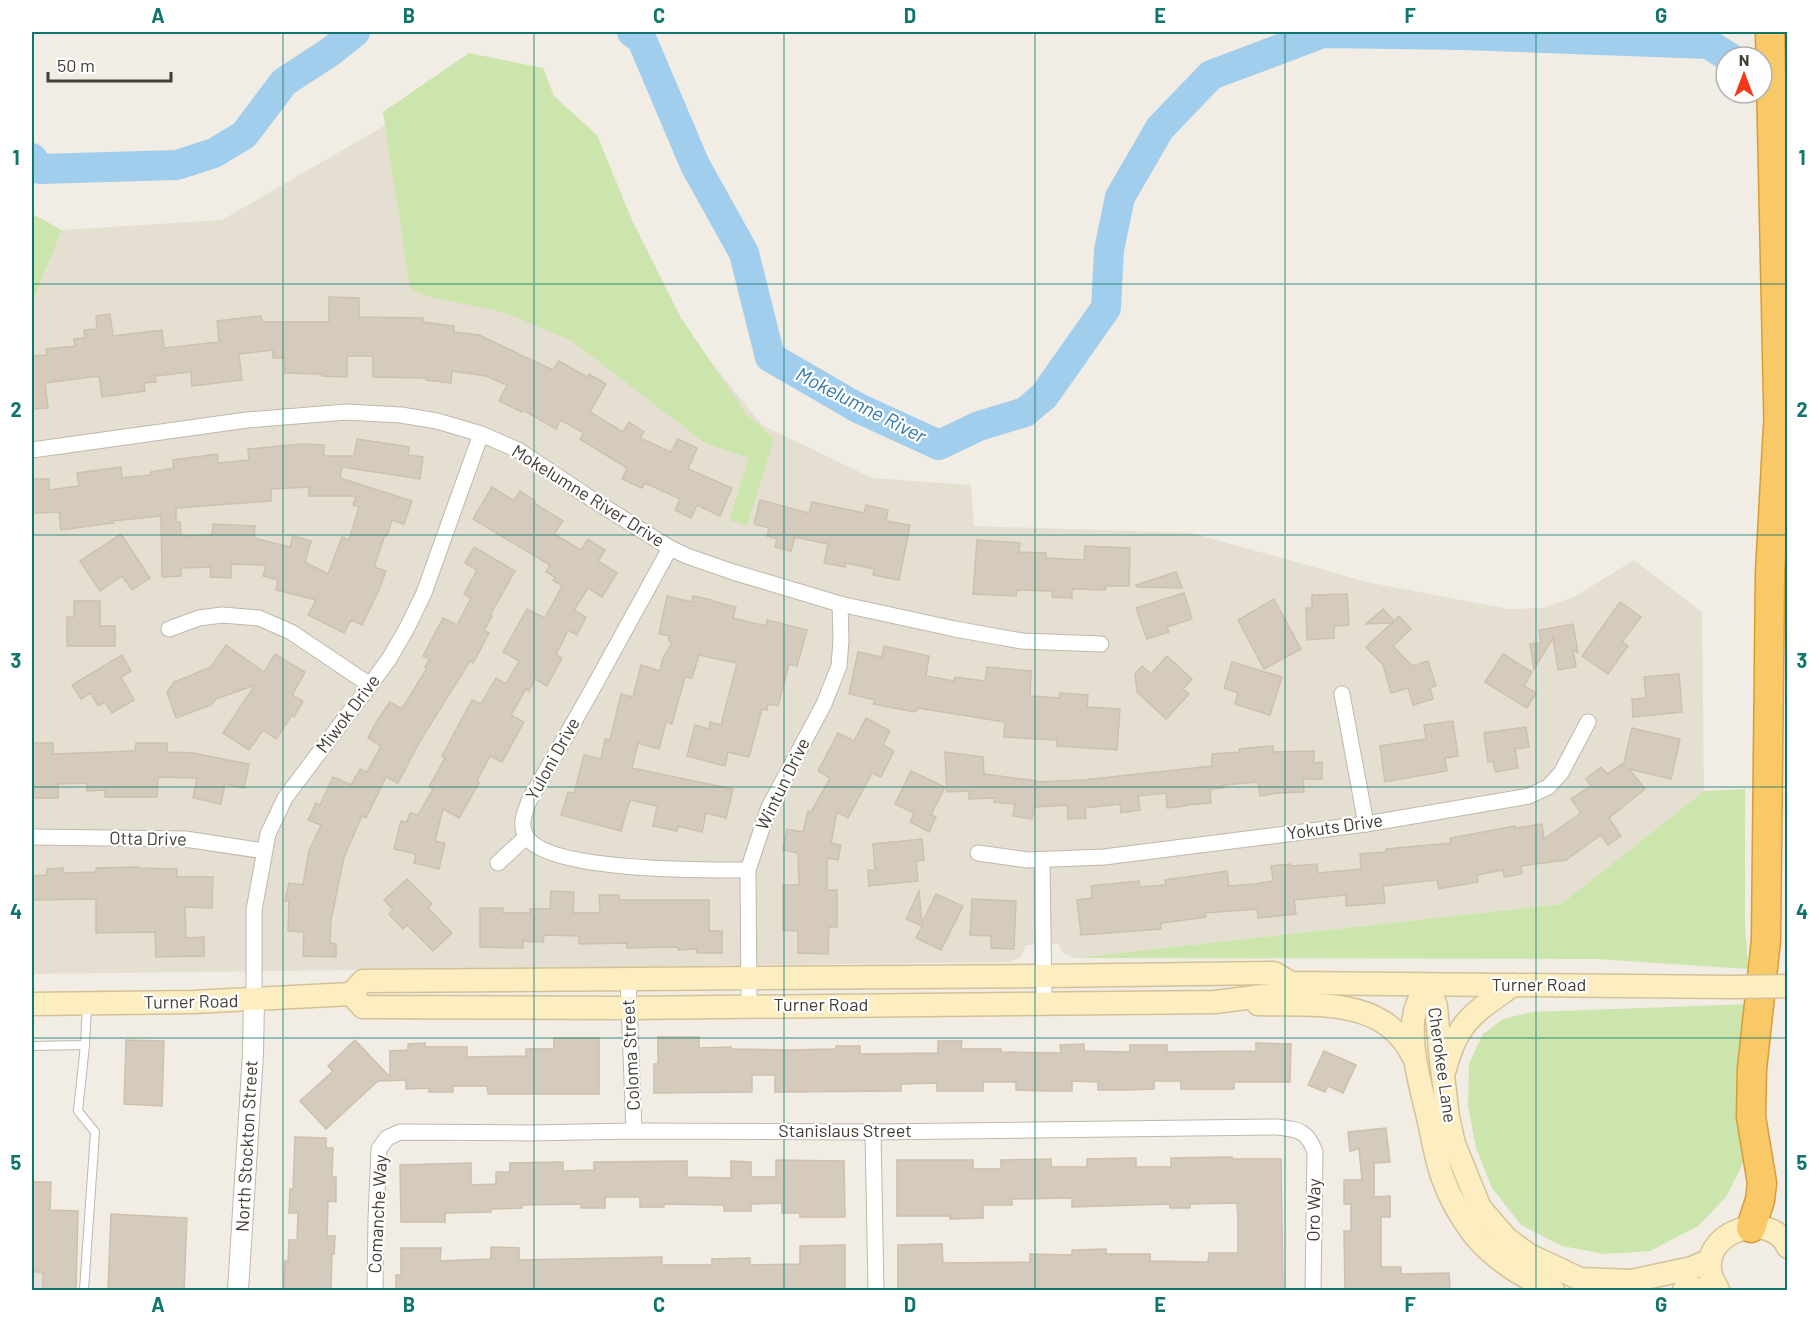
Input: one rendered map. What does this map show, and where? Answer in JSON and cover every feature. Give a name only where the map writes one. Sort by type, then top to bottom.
[{"type":"highway","points":[[1770,32],[1778,426],[1788,593]]},
{"type":"highway","points":[[1751,1228],[1760,1200],[1762,1183],[1751,1117],[1752,1069],[1766,940],[1770,573],[1778,426]]},
{"type":"main road","name":"Turner Road","points":[[32,1004],[254,1000],[351,994],[363,981],[1274,973],[1291,983],[1788,986]]},
{"type":"main road","name":"Turner Road","points":[[351,994],[363,1007],[629,1008],[1215,1002],[1278,994],[1291,983]]},
{"type":"main road","name":"Cherokee Lane","points":[[1428,985],[1417,1002],[1413,1020],[1413,1042],[1442,1176],[1459,1211],[1475,1236],[1499,1259],[1534,1282],[1553,1290]]},
{"type":"main road","name":"Cherokee Lane","points":[[1428,985],[1436,1006],[1448,1117],[1455,1144],[1480,1208],[1507,1239],[1528,1255],[1580,1279],[1631,1281],[1692,1268],[1710,1260]]},
{"type":"main road","points":[[1443,1076],[1454,1041],[1470,1016],[1513,985]]},
{"type":"main road","points":[[1215,1002],[1337,1007],[1372,1015],[1399,1035],[1416,1064]]},
{"type":"main road","points":[[1684,1290],[1716,1290],[1711,1276],[1710,1260],[1714,1249],[1722,1238],[1738,1230],[1763,1228],[1777,1235],[1788,1247]]},
{"type":"street","name":"Mokelumne River Drive","points":[[32,450],[247,420],[346,412],[401,415],[437,421],[481,434],[518,450],[670,548],[733,572],[840,604],[955,629],[1022,641],[1101,645]]},
{"type":"street","name":"Miwok Drive","points":[[254,1000],[254,910],[268,834],[285,798],[389,659],[407,628],[424,593],[481,434]]},
{"type":"street","name":"Yuloni Drive","points":[[526,837],[523,819],[529,801],[670,548]]},
{"type":"street","name":"Wintun Drive","points":[[749,1005],[747,870],[769,807],[824,704],[839,666],[840,604]]},
{"type":"street","points":[[169,629],[199,618],[222,615],[259,618],[291,632],[370,685]]},
{"type":"street","points":[[1342,694],[1366,824]]},
{"type":"street","name":"Yokuts Drive","points":[[978,854],[1028,860],[1104,856],[1366,824],[1529,796],[1548,787],[1561,772],[1588,722]]},
{"type":"street","name":"Otta Drive","points":[[32,837],[185,839],[264,851]]},
{"type":"street","points":[[498,862],[526,837],[532,843],[551,853],[574,860],[668,870],[747,870]]},
{"type":"street","points":[[1042,860],[1044,1003]]},
{"type":"street","name":"Coloma Street","points":[[628,979],[634,1131]]},
{"type":"street","name":"North Stockton Street","points":[[238,1290],[253,1054],[254,1000]]},
{"type":"street","name":"Stanislaus Street","points":[[387,1138],[400,1132],[873,1132],[1277,1127],[1297,1130],[1303,1134]]},
{"type":"street","points":[[873,1132],[876,1290]]},
{"type":"street","name":"Oro Way","points":[[1303,1134],[1310,1138],[1315,1152],[1313,1290]]},
{"type":"street","name":"Comanche Way","points":[[375,1290],[379,1149],[387,1138]]},
{"type":"lane","points":[[84,1290],[95,1132],[78,1111],[88,1004]]},
{"type":"lane","points":[[32,1046],[84,1045]]},
{"type":"shaded area","points":[[439,94],[678,321],[762,425],[872,478],[971,485],[974,526],[1192,533],[1367,582],[1508,609],[1542,608],[1574,597],[1634,560],[1702,612],[1704,791],[1561,904],[1075,958],[1064,954],[1058,944],[1026,945],[1021,957],[1008,962],[32,974],[32,303],[62,230],[222,220]]},
{"type":"shaded area","points":[[32,1196],[48,1290],[32,1290]]},
{"type":"green space","points":[[469,53],[543,68],[554,96],[597,135],[632,220],[681,318],[747,415],[774,439],[747,526],[729,520],[749,458],[705,443],[572,341],[503,312],[425,296],[410,288],[383,112]]},
{"type":"green space","points":[[32,214],[62,230],[32,303]]},
{"type":"green space","points":[[1745,789],[1745,921],[1748,969],[1596,959],[1075,958],[1561,904],[1704,791]]},
{"type":"green space","points":[[1752,1004],[1744,1161],[1726,1197],[1698,1226],[1650,1251],[1605,1254],[1562,1246],[1521,1225],[1492,1188],[1476,1148],[1468,1106],[1469,1063],[1483,1034],[1503,1019],[1532,1012]]},
{"type":"building","points":[[329,297],[359,298],[359,317],[423,318],[423,322],[454,326],[454,332],[479,335],[553,370],[559,361],[587,377],[589,374],[606,384],[590,412],[623,432],[629,422],[644,432],[640,438],[671,452],[678,439],[697,448],[688,469],[732,488],[720,516],[697,505],[691,518],[675,510],[680,499],[645,483],[642,488],[622,479],[627,468],[580,439],[584,433],[561,420],[556,429],[523,410],[522,412],[499,401],[507,385],[486,376],[452,371],[451,383],[426,380],[426,378],[373,377],[373,356],[347,356],[347,377],[285,373],[285,358],[273,358],[273,350],[239,354],[242,380],[192,386],[191,372],[155,376],[156,382],[144,383],[145,391],[102,397],[99,376],[45,383],[48,408],[32,409],[32,356],[47,355],[46,349],[75,346],[74,339],[85,338],[84,330],[97,329],[96,316],[110,314],[113,336],[162,330],[164,348],[219,342],[217,321],[261,316],[262,322],[329,322]]},
{"type":"building","points":[[357,439],[409,447],[408,455],[423,457],[420,479],[342,467],[340,478],[412,501],[404,524],[392,520],[387,536],[385,535],[374,567],[386,571],[362,625],[351,620],[344,633],[308,615],[316,600],[276,590],[278,580],[263,576],[266,565],[231,564],[231,578],[210,577],[211,567],[181,568],[181,576],[162,577],[161,516],[112,521],[113,523],[61,530],[59,512],[32,513],[32,479],[49,479],[49,490],[79,486],[77,473],[121,467],[122,478],[151,475],[151,472],[174,468],[173,460],[217,454],[218,463],[249,460],[248,449],[303,444],[324,445],[324,456],[354,456]],"holes":[[[309,487],[309,496],[356,496],[353,505],[359,507],[349,540],[342,537],[328,574],[305,562],[311,541],[293,536],[290,547],[254,538],[255,526],[213,524],[212,535],[181,536],[180,522],[176,522],[176,508],[271,501],[271,489]]]},
{"type":"building","points":[[492,487],[514,501],[520,491],[535,501],[534,503],[563,521],[554,534],[581,550],[588,539],[605,550],[598,561],[617,573],[602,597],[588,588],[574,610],[586,617],[577,635],[568,630],[556,655],[562,658],[547,686],[535,679],[529,691],[526,689],[511,715],[524,722],[502,762],[490,756],[477,781],[479,783],[459,818],[443,809],[435,841],[445,843],[439,869],[414,863],[416,854],[394,849],[401,821],[407,822],[410,813],[418,815],[433,789],[429,787],[445,758],[442,756],[472,700],[481,704],[496,678],[506,684],[519,661],[503,652],[527,609],[545,618],[562,586],[553,580],[555,577],[546,572],[550,565],[473,519]]},
{"type":"building","points":[[760,500],[809,513],[812,502],[864,513],[866,505],[888,510],[886,521],[910,525],[899,580],[873,575],[874,569],[846,563],[845,567],[824,563],[828,544],[795,537],[791,551],[775,547],[777,539],[767,536],[769,528],[754,524]]},
{"type":"building","points":[[121,534],[150,578],[132,590],[122,576],[100,591],[80,561]]},
{"type":"building","points":[[977,540],[1020,543],[1019,552],[1046,553],[1046,558],[1084,560],[1085,546],[1130,548],[1129,586],[1106,586],[1105,590],[1072,589],[1072,598],[1052,597],[1052,591],[1017,590],[1016,596],[973,594]]},
{"type":"building","points":[[474,547],[515,571],[490,615],[492,616],[484,631],[489,633],[473,663],[470,661],[420,741],[398,783],[386,777],[366,818],[362,816],[344,857],[331,920],[330,943],[336,944],[336,957],[303,956],[304,932],[288,931],[289,901],[285,901],[289,883],[303,885],[309,851],[321,825],[308,820],[316,803],[320,805],[333,777],[351,785],[360,769],[367,772],[381,746],[368,738],[377,721],[390,702],[402,709],[427,668],[425,667],[430,659],[423,656],[443,618],[457,625],[471,598],[464,594],[477,570],[465,563]]},
{"type":"building","points":[[1176,572],[1182,588],[1137,587],[1136,585]]},
{"type":"building","points":[[1184,593],[1192,619],[1167,627],[1169,632],[1147,639],[1136,608]]},
{"type":"building","points":[[1347,594],[1349,625],[1334,626],[1334,638],[1307,640],[1306,608],[1312,608],[1312,595]]},
{"type":"building","points":[[667,596],[692,602],[693,596],[712,600],[736,607],[733,618],[766,626],[767,620],[807,630],[797,666],[789,664],[778,706],[768,704],[767,710],[762,709],[749,757],[728,752],[725,766],[687,756],[695,725],[709,729],[710,722],[721,725],[737,663],[699,655],[692,678],[685,677],[672,724],[666,722],[659,749],[638,743],[632,768],[733,789],[726,818],[706,813],[702,832],[678,826],[677,831],[653,826],[657,806],[630,800],[621,831],[561,815],[568,792],[574,793],[584,755],[601,759],[605,739],[610,740],[621,694],[633,697],[641,665],[660,671],[663,658],[672,643],[668,640],[670,636],[659,634]]},
{"type":"building","points":[[1274,599],[1301,649],[1264,669],[1238,620]]},
{"type":"building","points":[[74,601],[100,601],[100,626],[115,626],[115,646],[67,646],[67,617],[74,617]]},
{"type":"building","points":[[1620,602],[1641,617],[1622,642],[1628,646],[1608,674],[1582,656]]},
{"type":"building","points":[[1383,609],[1394,621],[1399,616],[1411,629],[1393,646],[1412,666],[1428,661],[1436,686],[1430,688],[1433,699],[1413,705],[1408,688],[1391,693],[1383,665],[1366,647],[1392,623],[1366,624]]},
{"type":"building","points":[[1573,624],[1578,653],[1573,650],[1576,667],[1558,670],[1553,638],[1534,669],[1530,644],[1541,643],[1539,630]]},
{"type":"building","points":[[226,645],[264,672],[275,654],[305,672],[292,695],[303,701],[294,717],[292,715],[276,739],[263,730],[249,750],[223,733],[255,685],[216,699],[211,705],[176,718],[167,692],[174,682],[211,667]]},
{"type":"building","points":[[884,646],[929,656],[926,676],[954,681],[955,677],[985,681],[987,667],[1031,671],[1030,696],[1060,698],[1060,693],[1088,695],[1087,707],[1120,709],[1117,750],[1057,746],[1057,740],[1004,737],[1005,722],[918,708],[914,712],[873,704],[875,700],[849,694],[858,652],[882,657]]},
{"type":"building","points":[[1503,654],[1532,672],[1524,686],[1536,693],[1527,708],[1485,682]]},
{"type":"building","points":[[122,655],[131,671],[121,677],[134,700],[112,713],[105,702],[98,706],[91,693],[81,699],[72,685]]},
{"type":"building","points":[[1167,656],[1192,679],[1183,689],[1189,694],[1166,719],[1137,692],[1135,674],[1142,666],[1151,674]]},
{"type":"building","points":[[1232,662],[1282,677],[1270,715],[1235,704],[1238,693],[1224,688]]},
{"type":"building","points":[[1679,674],[1682,712],[1633,717],[1632,699],[1646,698],[1644,677]]},
{"type":"building","points":[[866,718],[890,731],[883,745],[894,751],[881,777],[872,773],[848,818],[837,812],[831,843],[841,845],[838,860],[827,858],[827,890],[837,890],[837,927],[829,927],[828,954],[798,953],[798,931],[783,930],[783,885],[799,885],[798,853],[783,850],[787,829],[803,832],[808,811],[811,812],[830,778],[818,771],[838,733],[854,741]]},
{"type":"building","points":[[1453,721],[1458,756],[1445,758],[1447,771],[1385,782],[1380,746],[1426,739],[1424,725]]},
{"type":"building","points":[[1526,727],[1529,747],[1515,749],[1518,768],[1495,772],[1493,761],[1488,762],[1484,733]]},
{"type":"building","points":[[1632,728],[1680,739],[1671,779],[1629,769],[1645,789],[1609,818],[1621,836],[1608,845],[1601,835],[1566,860],[1521,866],[1522,874],[1504,877],[1503,870],[1477,875],[1478,882],[1439,889],[1437,880],[1383,886],[1385,903],[1346,906],[1346,895],[1294,900],[1296,914],[1258,918],[1257,909],[1205,913],[1206,917],[1161,923],[1161,929],[1081,935],[1077,900],[1092,898],[1091,886],[1139,881],[1140,887],[1166,885],[1165,880],[1227,871],[1229,886],[1254,884],[1273,881],[1271,866],[1290,864],[1290,866],[1317,864],[1318,873],[1361,869],[1360,854],[1386,852],[1386,849],[1451,843],[1450,838],[1515,826],[1515,828],[1542,824],[1544,839],[1581,813],[1571,799],[1591,786],[1586,779],[1601,767],[1607,774],[1624,763]]},
{"type":"building","points":[[32,743],[53,743],[53,754],[135,751],[136,743],[167,743],[167,752],[193,753],[249,764],[244,788],[225,784],[221,804],[193,798],[197,778],[158,777],[157,797],[105,797],[105,790],[87,791],[87,783],[58,784],[58,798],[37,798],[32,797]]},
{"type":"building","points":[[1273,746],[1273,752],[1314,751],[1314,763],[1322,762],[1322,779],[1303,779],[1304,792],[1260,796],[1258,782],[1223,785],[1223,788],[1210,789],[1211,803],[1167,808],[1166,793],[1138,796],[1140,810],[1121,813],[1120,804],[1085,808],[1086,818],[1068,819],[1067,805],[1034,807],[1032,819],[1013,816],[1015,804],[994,802],[995,798],[969,799],[969,791],[947,792],[945,752],[983,757],[984,774],[1037,782],[1083,780],[1212,766],[1212,754]]},
{"type":"building","points":[[911,771],[945,787],[931,815],[936,817],[929,832],[910,822],[914,813],[895,804]]},
{"type":"building","points":[[922,839],[924,860],[916,861],[918,881],[869,886],[868,870],[875,870],[873,844]]},
{"type":"building","points":[[63,868],[63,873],[96,872],[96,868],[177,869],[177,877],[213,877],[212,908],[185,907],[186,938],[204,937],[204,956],[156,957],[155,932],[96,933],[96,899],[32,900],[32,876],[47,875],[47,869]]},
{"type":"building","points":[[407,879],[432,904],[428,908],[452,933],[433,951],[407,925],[403,929],[389,914],[393,910],[384,900]]},
{"type":"building","points":[[551,891],[574,892],[573,913],[600,913],[599,895],[619,895],[619,900],[709,900],[709,931],[722,931],[722,953],[697,953],[697,949],[678,950],[678,947],[627,948],[627,943],[579,944],[579,936],[544,935],[543,942],[523,941],[523,948],[480,947],[480,908],[503,908],[502,913],[530,913],[530,909],[550,909]]},
{"type":"building","points":[[919,891],[922,923],[936,894],[963,906],[941,950],[916,938],[922,926],[906,919]]},
{"type":"building","points":[[972,899],[1016,901],[1014,949],[991,948],[991,936],[970,935]]},
{"type":"building","points":[[658,1037],[699,1037],[699,1048],[785,1050],[860,1046],[860,1054],[938,1053],[938,1041],[962,1041],[961,1049],[1061,1053],[1060,1045],[1084,1044],[1084,1051],[1130,1052],[1130,1045],[1167,1045],[1167,1052],[1256,1051],[1256,1043],[1291,1044],[1290,1082],[1234,1082],[1234,1089],[1181,1089],[1181,1081],[1154,1081],[1154,1089],[1098,1090],[1098,1082],[1072,1081],[1072,1091],[1048,1091],[1016,1090],[1016,1082],[983,1082],[983,1091],[937,1091],[937,1083],[901,1084],[901,1091],[775,1092],[775,1075],[752,1075],[752,1092],[654,1093],[654,1064],[658,1064]]},
{"type":"building","points":[[554,1038],[599,1038],[599,1094],[488,1094],[487,1086],[453,1086],[453,1092],[429,1092],[429,1088],[406,1089],[406,1080],[378,1081],[326,1129],[300,1101],[333,1071],[328,1066],[355,1040],[390,1077],[390,1051],[408,1050],[408,1044],[425,1043],[425,1047],[467,1047],[467,1057],[526,1056],[526,1049],[554,1049]]},
{"type":"building","points":[[126,1040],[164,1041],[162,1106],[124,1104]]},
{"type":"building","points":[[1324,1051],[1356,1065],[1343,1093],[1328,1086],[1325,1092],[1308,1085]]},
{"type":"building","points":[[1386,1128],[1390,1162],[1374,1163],[1374,1197],[1390,1196],[1390,1217],[1381,1217],[1381,1267],[1401,1267],[1401,1274],[1449,1273],[1450,1290],[1345,1290],[1344,1231],[1351,1231],[1351,1204],[1344,1204],[1344,1180],[1362,1180],[1359,1149],[1350,1151],[1348,1132]]},
{"type":"building","points":[[295,1137],[326,1138],[326,1148],[333,1148],[332,1177],[336,1177],[336,1202],[328,1201],[327,1236],[335,1236],[331,1289],[284,1290],[285,1261],[288,1261],[289,1240],[297,1240],[298,1213],[289,1213],[290,1189],[293,1189]]},
{"type":"building","points":[[1232,1157],[1232,1159],[1281,1159],[1283,1290],[898,1290],[898,1245],[942,1244],[943,1263],[1030,1262],[1030,1254],[1072,1255],[1072,1250],[1106,1249],[1106,1254],[1150,1254],[1150,1261],[1208,1262],[1209,1253],[1238,1253],[1238,1217],[1237,1203],[1190,1204],[1190,1208],[1170,1208],[1170,1204],[1072,1207],[1072,1198],[1012,1199],[1012,1205],[983,1205],[983,1218],[897,1216],[897,1160],[973,1160],[973,1169],[1001,1169],[1001,1160],[1051,1159],[1051,1167],[1087,1167],[1087,1159],[1136,1158],[1136,1167],[1171,1167],[1171,1158]]},
{"type":"building","points":[[776,1160],[844,1161],[845,1217],[800,1217],[800,1213],[782,1213],[782,1203],[751,1204],[751,1211],[724,1211],[724,1205],[664,1204],[664,1207],[640,1207],[640,1197],[605,1197],[605,1208],[581,1208],[581,1204],[522,1205],[522,1208],[491,1209],[491,1212],[445,1213],[445,1222],[401,1222],[400,1165],[471,1163],[471,1185],[496,1184],[496,1172],[510,1172],[510,1163],[563,1162],[563,1171],[594,1170],[594,1162],[687,1161],[687,1177],[731,1178],[731,1161],[751,1162],[751,1177],[776,1177]]},
{"type":"building","points":[[32,1182],[51,1182],[50,1210],[78,1211],[76,1290],[43,1290],[43,1272],[32,1272]]},
{"type":"building","points":[[111,1214],[187,1218],[184,1290],[108,1290]]},
{"type":"building","points":[[845,1245],[845,1290],[396,1290],[396,1275],[401,1275],[401,1248],[441,1248],[440,1261],[491,1259],[491,1247],[519,1248],[519,1260],[662,1257],[662,1265],[712,1265],[712,1259],[750,1258],[750,1265],[800,1264],[800,1246]]},
{"type":"waterway","name":"Mokelumne River","points":[[32,158],[40,169],[177,165],[214,153],[244,135],[284,82],[330,52],[355,32]]},
{"type":"waterway","name":"Mokelumne River","points":[[632,32],[642,40],[695,165],[744,253],[770,357],[858,408],[939,445],[979,426],[1025,412],[1044,396],[1106,308],[1109,250],[1120,197],[1160,128],[1211,75],[1323,33],[1462,35],[1708,44],[1714,48]]}]
